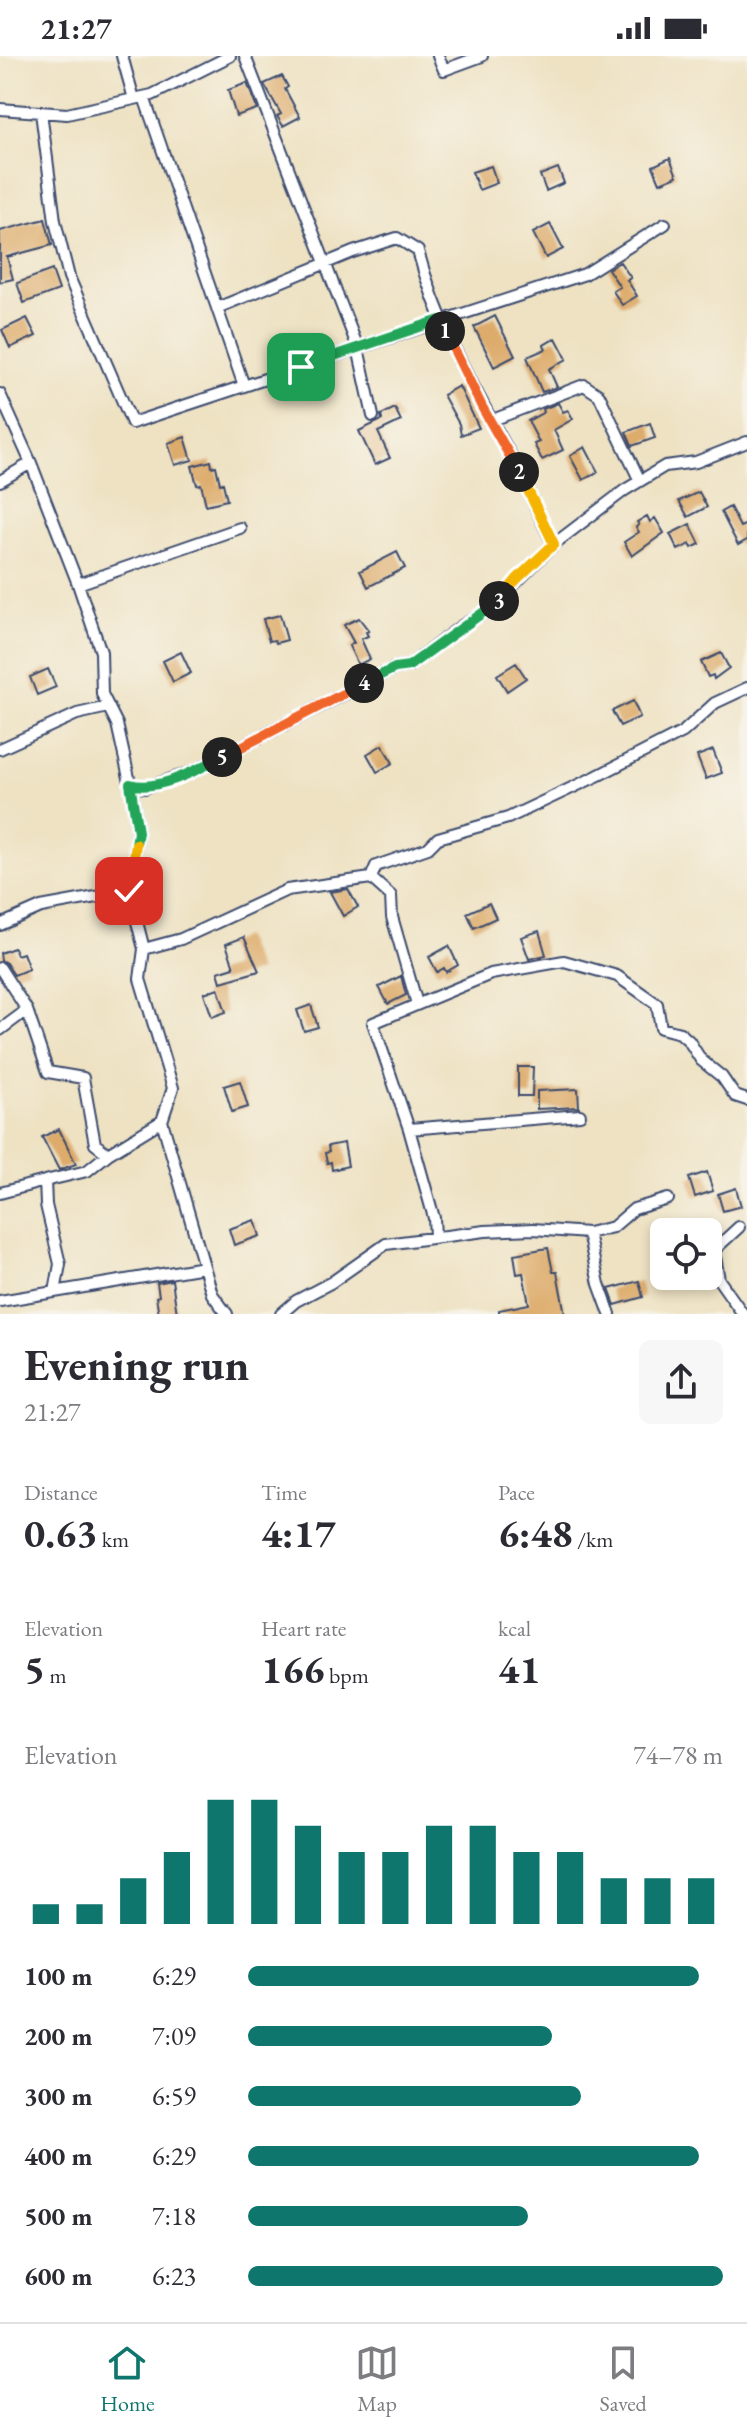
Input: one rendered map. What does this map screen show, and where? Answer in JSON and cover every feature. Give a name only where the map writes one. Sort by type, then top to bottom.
[{"type":"street","points":[[122,56],[244,386]]},
{"type":"street","points":[[0,109],[67,114],[139,98],[230,56]]},
{"type":"street","points":[[245,56],[358,348],[373,416]]},
{"type":"street","points":[[438,56],[444,70],[482,56]]},
{"type":"street","points":[[41,112],[55,221],[69,277],[132,423],[585,274],[665,224]]},
{"type":"street","points":[[217,308],[380,242],[397,238],[407,243],[418,251],[440,320],[554,544]]},
{"type":"street","points":[[490,421],[584,385],[599,395],[640,481]]},
{"type":"street","points":[[0,394],[31,463],[101,652],[102,694],[117,724],[138,832],[129,891],[144,949],[140,979],[173,1088],[162,1121],[212,1294],[227,1314]]},
{"type":"street","points":[[130,784],[145,788],[194,771],[395,668],[409,666],[460,627],[490,609],[554,544],[640,481],[665,466],[696,462],[747,442]]},
{"type":"street","points":[[0,481],[31,463]]},
{"type":"street","points":[[78,584],[240,528]]},
{"type":"street","points":[[371,878],[376,866],[428,848],[438,838],[508,818],[597,776],[683,732],[715,703],[747,688]]},
{"type":"street","points":[[0,749],[77,714],[108,707]]},
{"type":"street","points":[[144,949],[181,939],[287,890],[371,878]]},
{"type":"street","points":[[371,878],[391,896],[392,917],[417,1004]]},
{"type":"street","points":[[0,925],[41,907],[129,891]]},
{"type":"street","points":[[435,1236],[434,1218],[409,1129],[373,1023],[491,974],[564,961],[617,976],[657,1004],[661,1028],[680,1033],[701,1060],[722,1077],[735,1096],[747,1100]]},
{"type":"street","points":[[0,968],[27,1010],[48,1072],[83,1078],[95,1144],[108,1154]]},
{"type":"street","points":[[0,1030],[27,1010]]},
{"type":"street","points":[[409,1129],[580,1115]]},
{"type":"street","points":[[0,1193],[87,1171],[108,1154],[162,1121]]},
{"type":"street","points":[[45,1181],[46,1205],[60,1264],[55,1292]]},
{"type":"street","points":[[281,1314],[296,1301],[332,1282],[386,1244],[435,1236],[533,1229],[588,1233],[613,1227],[634,1209],[668,1199]]},
{"type":"street","points":[[739,1227],[714,1250],[719,1280],[743,1314]]},
{"type":"street","points":[[588,1233],[599,1284],[610,1314]]},
{"type":"street","points":[[0,1301],[204,1267]]},
{"type":"building","points":[[282,76],[288,87],[285,89],[300,117],[283,126],[277,116],[281,114],[264,84]]},
{"type":"building","points":[[247,83],[257,109],[236,116],[228,90]]},
{"type":"building","points":[[670,158],[677,176],[660,183],[653,166]]},
{"type":"building","points":[[491,166],[497,183],[479,190],[472,172]]},
{"type":"building","points":[[558,168],[564,183],[546,191],[540,175]]},
{"type":"building","points":[[45,219],[52,245],[7,257],[13,279],[0,282],[0,231]]},
{"type":"building","points":[[550,224],[563,249],[546,258],[533,233]]},
{"type":"building","points":[[620,262],[631,278],[627,280],[637,296],[622,305],[613,291],[620,287],[608,269]]},
{"type":"building","points":[[52,270],[59,290],[24,303],[17,283]]},
{"type":"building","points":[[495,316],[515,356],[494,367],[474,327]]},
{"type":"building","points":[[27,318],[36,336],[10,348],[2,330]]},
{"type":"building","points":[[556,338],[567,359],[549,369],[557,387],[542,392],[527,357],[546,349],[544,345]]},
{"type":"building","points":[[459,386],[479,428],[461,435],[459,424],[443,395]]},
{"type":"building","points":[[558,403],[563,412],[568,410],[573,419],[554,430],[563,450],[542,460],[534,444],[539,442],[528,421],[544,412],[543,409]]},
{"type":"building","points":[[395,408],[401,421],[378,432],[390,458],[375,465],[359,431],[382,420],[381,415]]},
{"type":"building","points":[[650,423],[655,438],[632,446],[626,432]]},
{"type":"building","points":[[185,437],[192,460],[175,465],[168,443]]},
{"type":"building","points":[[585,447],[598,472],[583,480],[570,456]]},
{"type":"building","points":[[211,461],[212,467],[216,466],[220,484],[223,483],[227,500],[206,505],[192,466]]},
{"type":"building","points":[[699,492],[707,507],[688,517],[679,501]]},
{"type":"building","points":[[730,507],[740,527],[747,524],[747,540],[738,545],[721,512]]},
{"type":"building","points":[[647,516],[650,522],[655,518],[664,533],[632,556],[624,542],[639,532],[637,522]]},
{"type":"building","points":[[690,524],[700,544],[692,548],[690,544],[678,550],[670,534]]},
{"type":"building","points":[[397,552],[405,568],[368,587],[360,571]]},
{"type":"building","points":[[280,615],[287,640],[276,643],[269,641],[263,619]]},
{"type":"building","points":[[359,618],[369,631],[366,632],[368,636],[361,639],[370,659],[358,665],[349,646],[354,643],[344,625]]},
{"type":"building","points":[[181,652],[191,673],[173,682],[163,661]]},
{"type":"building","points":[[721,653],[729,668],[714,679],[713,675],[708,677],[701,662]]},
{"type":"building","points":[[516,663],[526,678],[507,691],[497,675]]},
{"type":"building","points":[[48,669],[56,687],[37,695],[30,677]]},
{"type":"building","points":[[633,701],[640,717],[620,726],[612,711]]},
{"type":"building","points":[[382,745],[393,763],[377,772],[367,754]]},
{"type":"building","points":[[713,750],[722,773],[706,779],[697,756]]},
{"type":"building","points":[[348,889],[358,907],[343,916],[330,892]]},
{"type":"building","points":[[489,903],[496,918],[474,928],[467,913]]},
{"type":"building","points":[[539,931],[546,955],[529,959],[521,937]]},
{"type":"building","points":[[244,937],[259,971],[221,982],[218,972],[234,967],[226,944]]},
{"type":"building","points":[[449,946],[458,965],[446,972],[444,968],[437,972],[429,957]]},
{"type":"building","points":[[14,948],[17,955],[23,953],[29,969],[14,975],[1,960],[0,953]]},
{"type":"building","points":[[401,976],[406,995],[388,1004],[379,987]]},
{"type":"building","points":[[218,988],[226,1012],[212,1017],[204,993]]},
{"type":"building","points":[[311,1005],[318,1027],[304,1031],[297,1010]]},
{"type":"building","points":[[518,1067],[533,1067],[532,1096],[518,1096]]},
{"type":"building","points":[[240,1081],[248,1107],[232,1112],[224,1086]]},
{"type":"building","points":[[578,1089],[579,1107],[537,1109],[537,1091]]},
{"type":"building","points":[[59,1129],[76,1164],[59,1170],[42,1137]]},
{"type":"building","points":[[344,1143],[348,1166],[332,1170],[325,1153],[329,1152],[328,1146]]},
{"type":"building","points":[[707,1172],[713,1191],[695,1197],[689,1178]]},
{"type":"building","points":[[736,1188],[741,1206],[723,1211],[718,1194]]},
{"type":"building","points":[[255,1220],[260,1236],[234,1245],[229,1229]]},
{"type":"building","points":[[548,1248],[553,1272],[557,1272],[565,1314],[499,1314],[499,1310],[529,1304],[523,1273],[517,1274],[514,1254]]},
{"type":"building","points":[[172,1280],[177,1314],[159,1314],[157,1283]]},
{"type":"building","points":[[639,1281],[643,1297],[615,1305],[609,1289]]},
{"type":"route","points":[[129,891],[138,832],[130,784],[145,788],[194,771],[364,683],[395,668],[409,666],[460,627],[490,609],[554,544],[440,320],[301,367]]}]
